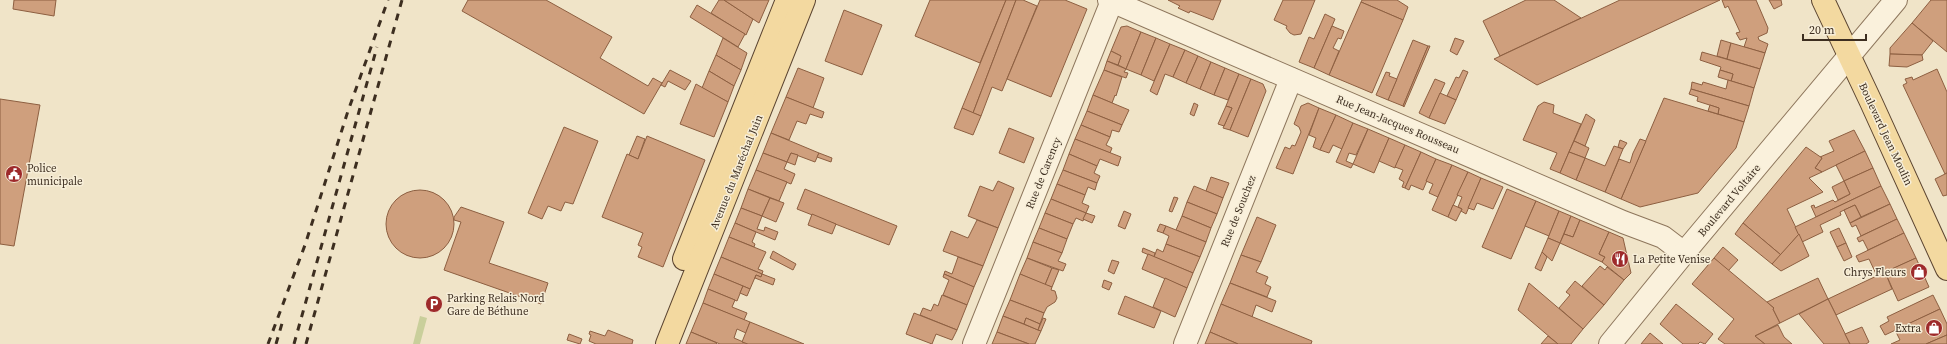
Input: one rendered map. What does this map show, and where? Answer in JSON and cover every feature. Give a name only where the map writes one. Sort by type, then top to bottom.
[{"type":"main road","name":"Avenue du Maréchal Juin","points":[[651,344],[787,0]]},
{"type":"main road","name":"Avenue du Maréchal Juin","points":[[667,344],[804,0]]},
{"type":"main road","name":"Boulevard Jean Moulin","points":[[1823,0],[1947,269]]},
{"type":"street","name":"Boulevard Voltaire","points":[[1610,344],[1896,0]]},
{"type":"street","name":"Rue Jean-Jacques Rousseau","points":[[1110,1],[1615,219],[1663,237],[1684,254]]},
{"type":"street","name":"Rue de Carency","points":[[974,344],[1110,1]]},
{"type":"street","name":"Rue de Souchez","points":[[1185,344],[1291,79]]},
{"type":"green space","points":[[420,316],[427,318],[420,344],[413,344]]},
{"type":"building","points":[[14,0],[56,0],[54,16],[13,9]]},
{"type":"building","points":[[468,0],[546,0],[612,37],[600,58],[648,86],[653,78],[662,83],[644,114],[462,11]]},
{"type":"building","points":[[719,0],[724,0],[753,19],[746,35],[711,13]]},
{"type":"building","points":[[724,0],[769,0],[759,23]]},
{"type":"building","points":[[930,0],[1006,0],[980,63],[915,36]]},
{"type":"building","points":[[1006,0],[1016,0],[973,113],[962,108]]},
{"type":"building","points":[[1016,0],[1023,0],[1037,6],[1002,91],[992,87],[981,116],[973,113]]},
{"type":"building","points":[[1040,0],[1065,0],[1087,9],[1051,97],[1007,79]]},
{"type":"building","points":[[1168,0],[1221,0],[1213,20],[1190,11],[1189,13],[1178,8],[1180,6]]},
{"type":"building","points":[[1283,0],[1315,0],[1301,34],[1294,35],[1290,33],[1286,28],[1287,26],[1274,20]]},
{"type":"building","points":[[1362,0],[1397,0],[1408,7],[1403,20],[1361,2]]},
{"type":"building","points":[[1526,0],[1554,0],[1581,18],[1500,56],[1483,21]]},
{"type":"building","points":[[1620,0],[1720,0],[1537,85],[1494,59]]},
{"type":"building","points":[[1722,0],[1756,0],[1768,28],[1767,33],[1758,37],[1759,40],[1768,44],[1765,53],[1744,47],[1747,38],[1740,40],[1736,33],[1740,32],[1728,6],[1725,8]]},
{"type":"building","points":[[1769,0],[1781,0],[1782,5],[1774,9]]},
{"type":"building","points":[[1931,0],[1947,0],[1947,52],[1912,23]]},
{"type":"building","points":[[1361,2],[1403,20],[1372,93],[1329,75]]},
{"type":"building","points":[[697,5],[745,34],[738,47],[690,17]]},
{"type":"building","points":[[844,10],[882,25],[862,75],[825,61]]},
{"type":"building","points":[[1325,14],[1335,19],[1314,68],[1299,62],[1309,37],[1314,39]]},
{"type":"building","points":[[1912,23],[1933,41],[1922,55],[1890,54],[1890,48]]},
{"type":"building","points":[[1127,26],[1141,32],[1126,69],[1118,65],[1121,56],[1111,51],[1121,27]]},
{"type":"building","points":[[1332,26],[1344,31],[1341,39],[1338,38],[1333,48],[1339,51],[1329,75],[1314,68]]},
{"type":"building","points":[[1141,32],[1156,38],[1141,75],[1126,69]]},
{"type":"building","points":[[723,38],[747,53],[741,70],[716,55]]},
{"type":"building","points":[[1156,38],[1170,44],[1154,81],[1141,75]]},
{"type":"building","points":[[1455,38],[1464,41],[1457,55],[1450,51]]},
{"type":"building","points":[[1413,40],[1428,46],[1403,106],[1388,100]]},
{"type":"building","points":[[1721,40],[1731,43],[1727,59],[1717,56]]},
{"type":"building","points":[[1731,43],[1765,53],[1760,69],[1727,59]]},
{"type":"building","points":[[1170,44],[1185,50],[1173,77],[1165,74],[1157,95],[1150,91]]},
{"type":"building","points":[[1428,46],[1430,46],[1404,107],[1403,106]]},
{"type":"building","points":[[1185,50],[1198,56],[1186,83],[1173,77]]},
{"type":"building","points":[[1111,51],[1121,56],[1118,65],[1107,61]]},
{"type":"building","points":[[1702,52],[1760,69],[1754,88],[1731,81],[1733,74],[1720,70],[1721,67],[1700,60]]},
{"type":"building","points":[[1890,54],[1922,55],[1923,60],[1907,67],[1889,66]]},
{"type":"building","points":[[716,55],[741,70],[734,86],[709,71]]},
{"type":"building","points":[[1198,56],[1211,62],[1200,89],[1186,83]]},
{"type":"building","points":[[1107,61],[1126,69],[1124,72],[1128,73],[1126,78],[1104,70]]},
{"type":"building","points":[[1211,62],[1225,68],[1214,95],[1200,89]]},
{"type":"building","points":[[798,68],[824,78],[813,108],[786,97]]},
{"type":"building","points":[[1225,68],[1239,74],[1228,100],[1214,95]]},
{"type":"building","points":[[1937,69],[1947,92],[1947,173],[1945,174],[1903,85],[1907,83],[1905,79],[1912,77],[1913,80]]},
{"type":"building","points":[[670,70],[691,81],[685,90],[668,81],[665,87],[661,85]]},
{"type":"building","points":[[1104,70],[1122,77],[1116,96],[1115,95],[1112,103],[1093,95]]},
{"type":"building","points":[[1463,70],[1468,72],[1456,100],[1447,96],[1456,77],[1459,78]]},
{"type":"building","points":[[1720,70],[1733,74],[1731,81],[1718,77]]},
{"type":"building","points":[[709,71],[734,86],[728,102],[702,88]]},
{"type":"building","points":[[1386,72],[1390,73],[1389,76],[1397,79],[1388,100],[1376,95]]},
{"type":"building","points":[[1239,74],[1251,79],[1230,130],[1223,128],[1232,108],[1226,106]]},
{"type":"building","points":[[1251,79],[1263,84],[1266,91],[1248,137],[1230,130]]},
{"type":"building","points":[[1435,79],[1445,83],[1429,118],[1419,113]]},
{"type":"building","points":[[1728,80],[1754,88],[1749,106],[1691,89],[1692,82],[1702,85],[1703,82],[1726,89]]},
{"type":"building","points":[[696,84],[728,102],[714,137],[680,124]]},
{"type":"building","points":[[1691,89],[1749,106],[1744,122],[1718,114],[1719,108],[1697,101],[1698,97],[1689,94]]},
{"type":"building","points":[[1440,93],[1456,100],[1445,124],[1429,118]]},
{"type":"building","points":[[1093,95],[1129,110],[1122,125],[1087,111]]},
{"type":"building","points":[[786,97],[824,112],[822,118],[810,114],[806,124],[797,121],[789,140],[771,133]]},
{"type":"building","points":[[1664,98],[1744,122],[1736,148],[1698,193],[1640,207],[1621,199]]},
{"type":"building","name":"Police municipale","points":[[0,99],[40,105],[14,246],[0,244]]},
{"type":"building","points":[[1544,102],[1554,105],[1553,113],[1581,124],[1560,173],[1550,169],[1557,153],[1523,140],[1538,106]]},
{"type":"building","points":[[1194,103],[1198,105],[1194,116],[1190,114]]},
{"type":"building","points":[[1308,103],[1319,108],[1293,174],[1276,168],[1285,147],[1290,149],[1292,145],[1295,146],[1301,132],[1299,127],[1294,124],[1301,106]]},
{"type":"building","points":[[1710,105],[1719,108],[1718,114],[1708,111]]},
{"type":"building","points":[[1226,106],[1232,108],[1224,126],[1218,124]]},
{"type":"building","points":[[962,108],[981,116],[973,135],[954,128]]},
{"type":"building","points":[[1319,108],[1336,115],[1320,150],[1313,147],[1316,138],[1309,135]]},
{"type":"building","points":[[1087,111],[1122,125],[1119,132],[1112,130],[1110,137],[1081,125]]},
{"type":"building","points":[[1586,114],[1595,120],[1585,146],[1574,141]]},
{"type":"building","points":[[1336,115],[1353,123],[1342,149],[1333,145],[1329,153],[1320,150]]},
{"type":"building","points":[[1353,123],[1368,129],[1356,155],[1349,153],[1346,161],[1353,164],[1351,168],[1336,162]]},
{"type":"building","points":[[1081,125],[1110,137],[1106,145],[1112,148],[1110,153],[1075,139]]},
{"type":"building","points":[[564,127],[598,141],[573,204],[565,202],[561,211],[548,206],[542,219],[528,213]]},
{"type":"building","points":[[1009,128],[1034,138],[1024,163],[999,153]]},
{"type":"building","points":[[1368,129],[1389,138],[1374,173],[1353,164]]},
{"type":"building","points":[[1854,130],[1865,151],[1822,172],[1815,168],[1822,158],[1820,157],[1834,151],[1829,141]]},
{"type":"building","points":[[771,133],[819,153],[815,162],[791,153],[787,162],[763,153]]},
{"type":"building","points":[[637,136],[645,139],[638,159],[629,155]]},
{"type":"building","points":[[647,136],[705,160],[663,267],[638,257],[642,247],[638,245],[643,233],[602,217],[627,154],[638,159]]},
{"type":"building","points":[[1389,138],[1405,145],[1395,168],[1379,161]]},
{"type":"building","points":[[1075,139],[1121,157],[1118,166],[1100,159],[1097,166],[1069,154]]},
{"type":"building","points":[[1640,139],[1646,141],[1621,199],[1605,192],[1619,159],[1630,163]]},
{"type":"building","points":[[1620,140],[1627,143],[1623,149],[1618,147]]},
{"type":"building","points":[[1574,141],[1589,148],[1585,158],[1569,152]]},
{"type":"building","points":[[1405,145],[1421,152],[1405,188],[1402,187],[1404,182],[1399,179],[1403,170],[1395,167]]},
{"type":"building","points":[[1614,146],[1623,149],[1605,192],[1576,180],[1585,158],[1605,166]]},
{"type":"building","points":[[1806,147],[1822,158],[1815,168],[1822,172],[1809,178],[1823,192],[1787,209],[1799,234],[1781,255],[1743,223]]},
{"type":"building","points":[[1865,151],[1873,168],[1844,181],[1836,165]]},
{"type":"building","points":[[1421,152],[1436,159],[1423,190],[1411,185],[1409,190],[1405,188]]},
{"type":"building","points":[[1569,152],[1585,158],[1576,180],[1560,173]]},
{"type":"building","points":[[763,153],[787,162],[784,169],[795,174],[791,184],[756,170]]},
{"type":"building","points":[[791,153],[798,155],[795,165],[787,162]]},
{"type":"building","points":[[819,153],[832,158],[831,162],[817,157]]},
{"type":"building","points":[[1069,154],[1097,166],[1094,173],[1100,176],[1097,183],[1063,170]]},
{"type":"building","points":[[1436,159],[1452,165],[1438,197],[1429,193],[1433,184],[1426,181]]},
{"type":"building","points":[[1452,165],[1468,172],[1448,217],[1432,210]]},
{"type":"building","points":[[1873,168],[1881,186],[1816,217],[1811,206],[1814,205],[1815,208],[1833,200],[1835,202],[1850,194],[1844,181]]},
{"type":"building","points":[[756,170],[787,182],[779,201],[748,189]]},
{"type":"building","points":[[1063,170],[1097,183],[1095,190],[1088,187],[1085,195],[1057,184]]},
{"type":"building","points":[[1468,172],[1481,178],[1466,214],[1458,207],[1462,197],[1457,195]]},
{"type":"building","points":[[1947,173],[1947,195],[1943,196],[1935,179]]},
{"type":"building","points":[[1211,177],[1229,183],[1223,198],[1206,191]]},
{"type":"building","points":[[1481,178],[1503,187],[1493,209],[1477,203],[1474,210],[1468,208]]},
{"type":"building","points":[[998,181],[1014,188],[998,228],[968,216],[980,186],[993,191]]},
{"type":"building","points":[[1844,181],[1850,194],[1838,200],[1832,187]]},
{"type":"building","points":[[1057,184],[1085,195],[1082,203],[1089,206],[1086,213],[1051,199]]},
{"type":"building","points":[[1194,186],[1223,198],[1217,214],[1187,202]]},
{"type":"building","points":[[1881,186],[1890,204],[1861,217],[1855,205],[1840,212],[1841,215],[1820,225],[1823,232],[1802,242],[1795,227]]},
{"type":"building","points":[[748,189],[770,198],[762,216],[741,208]]},
{"type":"building","points":[[805,189],[897,226],[889,245],[797,209]]},
{"type":"building","points":[[1507,189],[1536,201],[1511,259],[1482,247]]},
{"type":"building","points":[[420,190],[433,193],[444,200],[451,211],[454,224],[451,237],[444,248],[433,255],[420,258],[407,255],[396,248],[389,237],[386,224],[389,211],[396,200],[407,193]]},
{"type":"building","points":[[1174,197],[1178,198],[1172,212],[1169,211]]},
{"type":"building","points":[[770,198],[784,203],[776,222],[762,216]]},
{"type":"building","points":[[1051,199],[1086,213],[1083,221],[1076,218],[1073,224],[1045,213]]},
{"type":"building","points":[[1536,201],[1559,211],[1549,236],[1525,226]]},
{"type":"building","points":[[1187,202],[1217,214],[1211,228],[1182,216]]},
{"type":"building","points":[[1890,204],[1897,219],[1861,236],[1856,225],[1852,227],[1850,223]]},
{"type":"building","points":[[1453,205],[1462,209],[1456,221],[1448,217]]},
{"type":"building","points":[[1855,205],[1861,217],[1850,223],[1844,210]]},
{"type":"building","points":[[461,207],[504,222],[489,263],[548,283],[541,304],[444,270],[461,222],[454,220],[454,217]]},
{"type":"building","points":[[741,208],[762,216],[757,229],[764,231],[765,227],[778,232],[775,240],[735,223]]},
{"type":"building","points":[[1124,211],[1131,214],[1125,229],[1118,226]]},
{"type":"building","points":[[1559,211],[1571,216],[1560,243],[1548,238]]},
{"type":"building","points":[[1045,213],[1073,224],[1067,239],[1039,228]]},
{"type":"building","points":[[1086,213],[1095,216],[1092,223],[1083,219]]},
{"type":"building","points":[[812,214],[836,224],[832,234],[808,225]]},
{"type":"building","points":[[1182,216],[1211,228],[1206,242],[1176,230]]},
{"type":"building","points":[[1571,216],[1580,220],[1573,237],[1564,234]]},
{"type":"building","points":[[1257,217],[1276,225],[1261,262],[1241,255]]},
{"type":"building","points":[[1897,219],[1904,233],[1868,250],[1863,240],[1859,242],[1857,238]]},
{"type":"building","points":[[977,220],[998,228],[983,266],[943,251],[951,231],[968,238]]},
{"type":"building","points":[[1580,220],[1609,232],[1599,254],[1605,257],[1602,262],[1560,243],[1564,234],[1573,237]]},
{"type":"building","points":[[735,223],[756,232],[752,242],[755,244],[754,247],[729,237]]},
{"type":"building","points":[[1743,223],[1781,255],[1772,264],[1735,234]]},
{"type":"building","points":[[1160,224],[1166,226],[1163,233],[1157,231]]},
{"type":"building","points":[[1166,226],[1206,242],[1200,257],[1166,244],[1169,236],[1163,233]]},
{"type":"building","points":[[1039,228],[1067,239],[1062,253],[1033,242]]},
{"type":"building","points":[[1839,228],[1846,243],[1837,247],[1830,232]]},
{"type":"building","points":[[1609,232],[1623,238],[1631,273],[1624,280],[1602,262],[1605,257],[1599,254]]},
{"type":"building","points":[[1904,233],[1916,258],[1877,276],[1869,259],[1859,262],[1856,256]]},
{"type":"building","points":[[1799,234],[1809,256],[1781,271],[1772,264]]},
{"type":"building","points":[[729,237],[766,252],[758,269],[763,271],[762,274],[721,257]]},
{"type":"building","points":[[1548,238],[1560,243],[1552,261],[1542,252]]},
{"type":"building","points":[[1033,242],[1062,253],[1058,261],[1066,264],[1063,271],[1027,258]]},
{"type":"building","points":[[1846,243],[1852,257],[1844,261],[1837,247]]},
{"type":"building","points":[[1166,244],[1200,257],[1193,273],[1154,257],[1157,249],[1163,252]]},
{"type":"building","points":[[1723,247],[1738,260],[1728,271],[1714,258]]},
{"type":"building","points":[[1143,248],[1155,253],[1154,257],[1142,252]]},
{"type":"building","points":[[773,251],[796,264],[793,270],[770,258]]},
{"type":"building","points":[[1542,252],[1547,257],[1541,271],[1535,268]]},
{"type":"building","points":[[1148,254],[1193,273],[1187,288],[1142,269]]},
{"type":"building","points":[[1241,255],[1261,262],[1256,272],[1268,277],[1265,284],[1271,287],[1267,297],[1230,283]]},
{"type":"building","points":[[721,257],[762,274],[761,277],[756,275],[750,289],[714,274]]},
{"type":"building","points":[[958,257],[983,266],[974,287],[944,274],[945,271],[952,274]]},
{"type":"building","points":[[1027,258],[1052,268],[1045,285],[1020,274]]},
{"type":"building","points":[[1714,258],[1774,308],[1773,309],[1780,323],[1755,336],[1765,344],[1725,344],[1718,339],[1734,319],[1692,284]]},
{"type":"building","points":[[1916,258],[1929,287],[1898,301],[1885,272]]},
{"type":"building","points":[[1112,260],[1119,262],[1114,274],[1108,271]]},
{"type":"building","points":[[1600,266],[1605,270],[1607,267],[1624,280],[1604,305],[1582,286]]},
{"type":"building","points":[[1052,268],[1059,270],[1052,287],[1045,285]]},
{"type":"building","points":[[1885,272],[1892,289],[1836,315],[1828,299]]},
{"type":"building","points":[[714,274],[743,286],[737,301],[708,289]]},
{"type":"building","points":[[762,274],[775,279],[773,285],[755,278],[756,275],[761,277]]},
{"type":"building","points":[[944,274],[974,287],[967,305],[943,295],[949,280],[943,277]]},
{"type":"building","points":[[1020,274],[1052,287],[1051,290],[1055,291],[1057,298],[1055,302],[1047,307],[1044,313],[1010,300]]},
{"type":"building","points":[[1165,278],[1187,288],[1175,317],[1153,307]]},
{"type":"building","points":[[1818,278],[1828,299],[1780,323],[1773,309],[1774,308],[1767,302]]},
{"type":"building","points":[[1104,280],[1112,283],[1109,290],[1102,287]]},
{"type":"building","points":[[1575,281],[1604,305],[1583,329],[1559,308],[1570,295],[1566,292]]},
{"type":"building","points":[[1230,283],[1276,301],[1272,312],[1256,305],[1252,317],[1221,304]]},
{"type":"building","points":[[1529,283],[1583,329],[1571,344],[1558,344],[1518,310]]},
{"type":"building","points":[[743,286],[750,289],[747,296],[740,293]]},
{"type":"building","points":[[708,289],[735,300],[732,307],[747,313],[744,320],[703,303]]},
{"type":"building","points":[[942,295],[967,305],[957,330],[920,315],[923,308],[931,311],[934,304],[938,306]]},
{"type":"building","points":[[1933,295],[1940,309],[1885,335],[1880,326],[1889,321],[1887,317]]},
{"type":"building","points":[[1125,296],[1161,311],[1154,328],[1118,314]]},
{"type":"building","points":[[1828,299],[1850,344],[1824,344],[1799,314]]},
{"type":"building","points":[[1010,300],[1044,313],[1040,324],[1026,318],[1024,324],[1003,316]]},
{"type":"building","points":[[703,303],[750,322],[746,333],[737,329],[734,338],[748,344],[720,344],[691,332]]},
{"type":"building","points":[[1221,304],[1312,341],[1311,344],[1238,344],[1210,332]]},
{"type":"building","points":[[1676,304],[1713,334],[1705,344],[1700,342],[1698,344],[1683,344],[1660,324]]},
{"type":"building","points":[[1940,309],[1947,324],[1947,335],[1926,344],[1891,344],[1900,340],[1895,330]]},
{"type":"building","points":[[914,313],[957,330],[952,340],[936,334],[932,344],[906,334]]},
{"type":"building","points":[[1003,316],[1041,331],[1035,344],[1029,344],[997,332]]},
{"type":"building","points":[[1026,318],[1040,324],[1038,330],[1024,324]]},
{"type":"building","points":[[1043,318],[1046,319],[1041,331],[1038,330]]},
{"type":"building","points":[[750,322],[804,344],[748,344],[742,342]]},
{"type":"building","points":[[1778,325],[1784,337],[1792,344],[1765,344],[1755,336]]},
{"type":"building","points":[[1862,327],[1869,342],[1866,344],[1850,344],[1845,334]]},
{"type":"building","points":[[608,330],[633,340],[632,344],[596,344],[589,341],[591,335],[589,334],[590,331],[605,336]]},
{"type":"building","points":[[691,332],[717,343],[686,344]]},
{"type":"building","points":[[997,332],[1029,344],[992,344]]},
{"type":"building","points":[[1210,332],[1238,344],[1205,344]]},
{"type":"building","points":[[1650,333],[1663,344],[1641,344]]},
{"type":"building","points":[[569,334],[582,339],[580,344],[567,340]]},
{"type":"building","points":[[1947,335],[1947,344],[1926,344]]},
{"type":"building","points":[[1548,336],[1558,344],[1541,344]]},
{"type":"railway","points":[[268,344],[305,245],[348,111],[388,0]]},
{"type":"railway","points":[[306,344],[402,0]]},
{"type":"railway","points":[[294,344],[377,47]]},
{"type":"railway","points":[[276,344],[283,320]]},
{"type":"place","name":"Police municipale","points":[[14,174]]},
{"type":"place","name":"La Petite Venise","points":[[1620,259]]},
{"type":"place","name":"Chrys Fleurs","points":[[1919,272]]},
{"type":"place","name":"Parking Relais Nord Gare de Béthune","points":[[434,304]]},
{"type":"place","name":"Extra","points":[[1934,328]]}]
